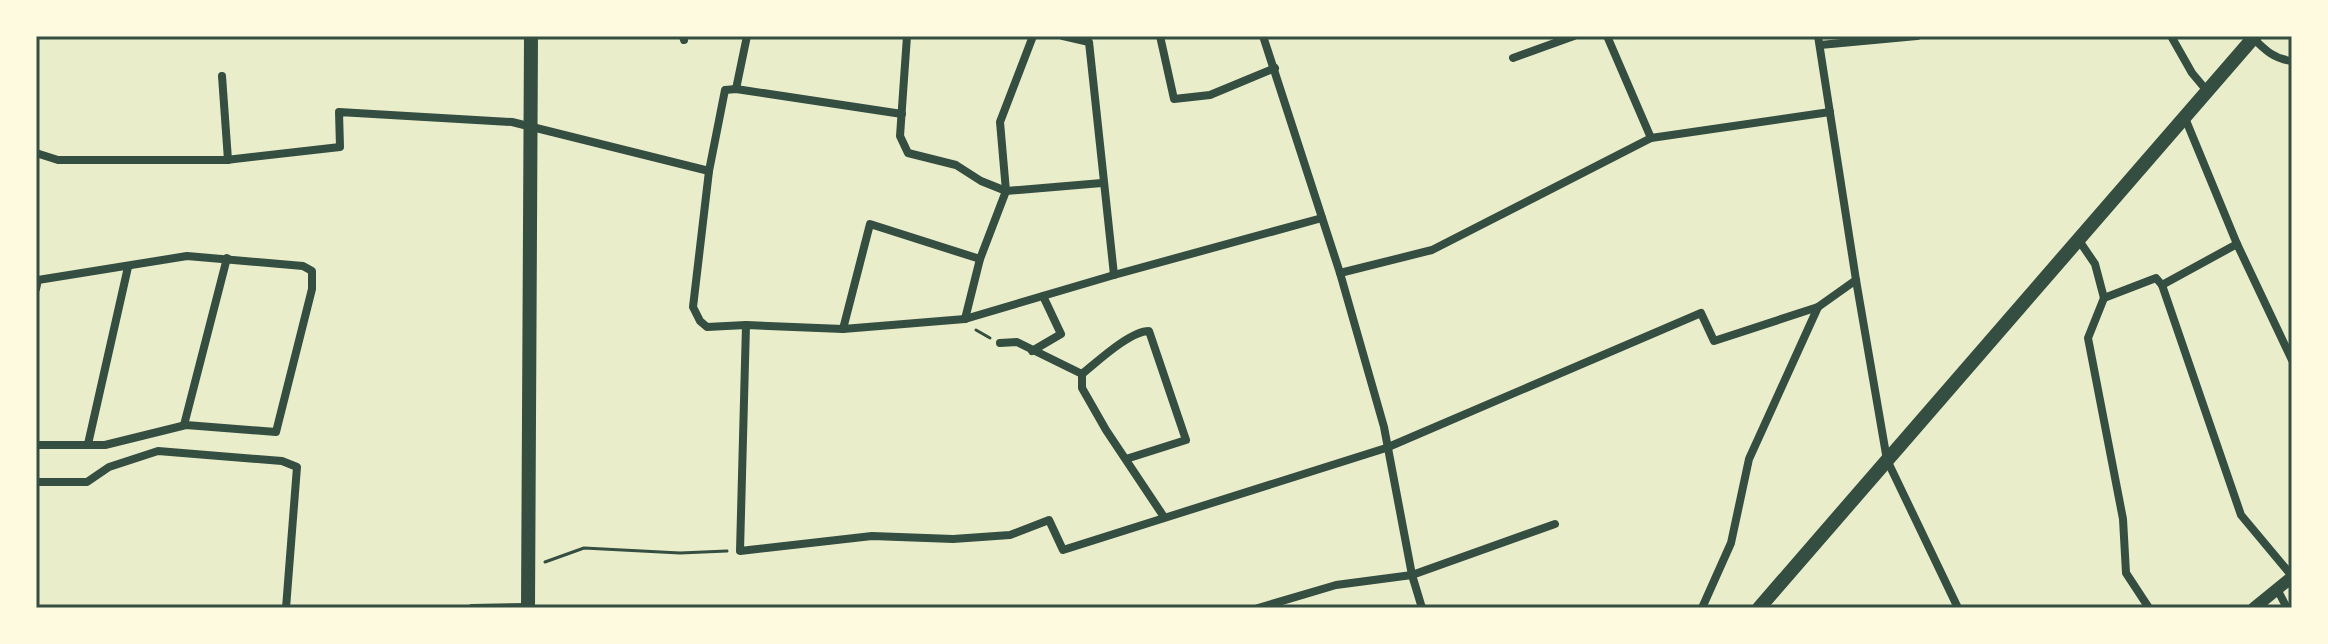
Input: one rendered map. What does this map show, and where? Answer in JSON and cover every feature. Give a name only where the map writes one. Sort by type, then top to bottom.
[{"type":"main road","points":[[528,608],[531,36]]},
{"type":"main road","points":[[1759,608],[2254,37]]},
{"type":"street","points":[[736,89],[747,36]]},
{"type":"street","points":[[907,36],[900,136],[908,153],[956,165],[981,181],[1006,191],[1102,183]]},
{"type":"street","points":[[961,320],[1006,191],[1000,122],[1033,36]]},
{"type":"street","points":[[1063,36],[1089,42],[1114,275]]},
{"type":"street","points":[[1160,36],[1174,99],[1210,95],[1275,68]]},
{"type":"street","points":[[1263,36],[1340,273],[1384,427],[1412,575],[1422,608]]},
{"type":"street","points":[[1513,58],[1554,39],[1574,36]]},
{"type":"street","points":[[1607,36],[1651,138]]},
{"type":"street","points":[[1917,36],[1819,40],[1887,460],[1958,608]]},
{"type":"street","points":[[2171,36],[2192,73],[2208,92]]},
{"type":"street","points":[[2254,37],[2268,53],[2280,60],[2292,61]]},
{"type":"street","points":[[222,76],[228,160]]},
{"type":"street","points":[[902,114],[736,89],[725,90],[709,171],[693,307],[700,321],[707,327],[746,325],[843,329],[961,320],[1322,218]]},
{"type":"street","points":[[36,153],[58,160],[228,160],[340,147],[339,112],[529,125],[709,171]]},
{"type":"street","points":[[1340,273],[1432,250],[1651,138],[1830,112]]},
{"type":"street","points":[[2185,118],[2237,244],[2288,339],[2292,360]]},
{"type":"street","points":[[843,329],[870,224],[980,259]]},
{"type":"street","points":[[2078,239],[2095,264],[2104,298],[2088,338],[2123,519],[2126,573],[2149,608]]},
{"type":"street","points":[[2162,285],[2237,244]]},
{"type":"street","points":[[36,289],[38,280],[187,256],[303,266],[312,271],[312,289],[276,432],[184,425],[105,445],[36,445]]},
{"type":"street","points":[[184,425],[227,258]]},
{"type":"street","points":[[88,444],[128,267]]},
{"type":"street","points":[[2104,298],[2156,278],[2162,285],[2241,515],[2292,576],[2254,608]]},
{"type":"street","points":[[746,325],[740,551],[872,536],[953,539],[1010,535],[1049,520],[1063,550],[1386,448],[1701,313],[1714,341],[1818,307],[1856,280]]},
{"type":"street","points":[[1032,351],[1061,334],[1043,296]]},
{"type":"street","points":[[1702,608],[1731,543],[1749,459],[1818,307]]},
{"type":"street","points":[[1082,374],[1142,331],[1149,331],[1186,440],[1126,459]]},
{"type":"street","points":[[1000,343],[1017,342],[1082,374]]},
{"type":"street","points":[[1082,374],[1082,388],[1106,430],[1164,517]]},
{"type":"street","points":[[36,482],[87,482],[109,467],[158,451],[282,461],[297,467],[286,608]]},
{"type":"street","points":[[1258,608],[1336,585],[1412,575],[1555,524]]},
{"type":"street","points":[[2277,589],[2287,608]]},
{"type":"street","points":[[472,608],[528,608]]},
{"type":"path","points":[[961,320],[1000,343]]},
{"type":"path","points":[[529,561],[543,562],[584,548],[680,553],[740,551]]}]
